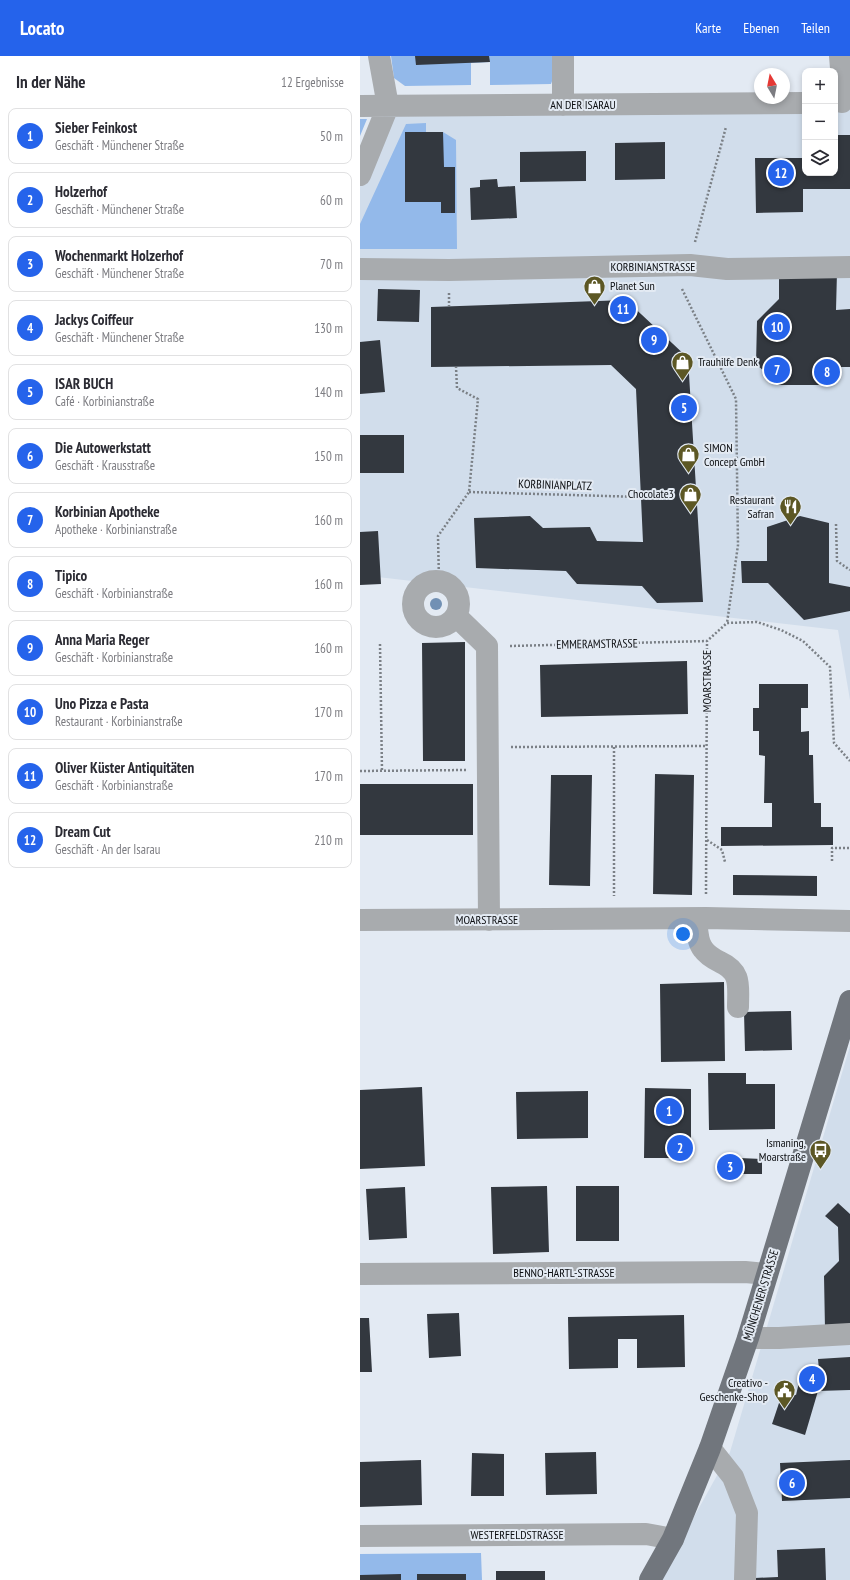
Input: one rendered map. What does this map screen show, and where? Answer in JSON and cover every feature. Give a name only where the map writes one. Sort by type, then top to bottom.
[{"type":"main road","name":"MÜNCHENER STRASSE","points":[[650,1580],[673,1539],[710,1448],[748,1338],[850,1001]]},
{"type":"street","points":[[360,175],[388,106],[379,56]]},
{"type":"street","points":[[563,56],[563,105]]},
{"type":"street","points":[[840,56],[842,102]]},
{"type":"street","name":"AN DER ISARAU","points":[[360,106],[802,103]]},
{"type":"street","name":"KORBINIANSTRASSE","points":[[360,269],[449,270],[690,265],[728,269],[850,267]]},
{"type":"street","points":[[439,581],[452,587],[457,594],[459,608],[456,616],[444,626],[429,626],[416,617],[412,602],[414,594],[424,583],[439,581]]},
{"type":"street","points":[[456,616],[487,646],[489,748],[489,920]]},
{"type":"street","points":[[701,919],[702,948],[712,958],[728,966],[736,973],[738,984],[738,1007]]},
{"type":"street","name":"MOARSTRASSE","points":[[360,920],[701,919],[850,921]]},
{"type":"street","name":"BENNO-HARTL-STRASSE","points":[[360,1274],[737,1272],[767,1274]]},
{"type":"street","points":[[748,1338],[779,1338],[850,1334]]},
{"type":"street","points":[[710,1448],[733,1477],[747,1513],[745,1580]]},
{"type":"street","name":"WESTERFELDSTRASSE","points":[[360,1536],[646,1534],[673,1539]]},
{"type":"path","points":[[729,104],[726,125],[690,265],[681,289],[736,399],[738,544],[727,623],[757,622],[781,630],[803,641],[830,667],[834,743],[850,761]]},
{"type":"path","points":[[439,581],[438,536],[469,492],[478,399],[457,388],[456,367]]},
{"type":"path","name":"KORBINIANPLATZ","points":[[469,492],[641,497]]},
{"type":"path","points":[[836,524],[837,561],[850,570]]},
{"type":"path","name":"MOARSTRASSE","points":[[701,919],[707,840],[707,641],[727,623]]},
{"type":"path","name":"EMMERAMSTRASSE","points":[[487,646],[707,641]]},
{"type":"path","points":[[380,644],[382,771]]},
{"type":"path","points":[[489,748],[707,746]]},
{"type":"path","points":[[614,747],[614,919]]},
{"type":"path","points":[[360,771],[488,770]]},
{"type":"path","points":[[707,840],[722,850],[725,862]]},
{"type":"path","points":[[832,861],[832,848],[850,848]]},
{"type":"shaded area","points":[[391,56],[556,56],[556,70],[551,84],[490,85],[490,62],[471,63],[471,85],[405,86],[394,78]]},
{"type":"shaded area","points":[[838,100],[850,100],[850,700],[838,630],[360,575],[360,169],[388,106],[754,102],[754,104],[790,104],[790,101],[802,101],[802,176],[838,176]]},
{"type":"shaded area","points":[[360,119],[367,119],[360,136]]},
{"type":"shaded area","points":[[426,123],[426,132],[443,132],[456,140],[457,249],[360,249],[360,224],[406,124]]},
{"type":"shaded area","points":[[850,1046],[850,1580],[659,1580],[730,1452]]},
{"type":"shaded area","points":[[481,1553],[482,1580],[360,1580],[360,1554]]},
{"type":"building","points":[[415,56],[489,56],[490,62],[416,65]]},
{"type":"building","points":[[405,132],[443,132],[444,167],[455,167],[455,213],[441,213],[441,202],[405,202]]},
{"type":"building","points":[[838,135],[850,135],[850,189],[803,189],[803,212],[756,213],[755,158],[802,158],[802,176],[838,176]]},
{"type":"building","points":[[665,142],[665,179],[615,180],[615,143]]},
{"type":"building","points":[[586,151],[586,181],[520,182],[520,152]]},
{"type":"building","points":[[497,179],[498,187],[515,186],[517,218],[471,220],[470,188],[480,187],[480,180]]},
{"type":"building","points":[[837,272],[836,310],[850,309],[850,367],[838,367],[825,385],[779,385],[756,364],[757,321],[779,299],[779,273]]},
{"type":"building","points":[[378,289],[420,290],[419,322],[377,321]]},
{"type":"building","points":[[626,300],[688,358],[703,602],[657,603],[642,586],[577,584],[566,571],[476,568],[474,518],[530,516],[543,528],[590,527],[597,541],[643,542],[636,389],[611,365],[431,367],[431,307]]},
{"type":"building","points":[[380,340],[385,392],[360,394],[360,342]]},
{"type":"building","points":[[360,435],[404,435],[404,473],[360,473]]},
{"type":"building","points":[[800,516],[829,523],[829,583],[850,587],[850,611],[804,620],[768,583],[742,583],[741,561],[767,561],[767,527]]},
{"type":"building","points":[[378,531],[381,584],[360,585],[360,532]]},
{"type":"building","points":[[465,642],[465,761],[423,761],[422,643]]},
{"type":"building","points":[[687,661],[688,714],[541,717],[540,665]]},
{"type":"building","points":[[759,684],[808,684],[808,708],[801,708],[801,732],[809,731],[809,755],[813,755],[814,803],[821,803],[821,827],[833,827],[833,845],[721,846],[721,827],[772,827],[772,803],[764,803],[765,756],[759,755],[759,731],[753,731],[753,708],[759,708]]},
{"type":"building","points":[[655,774],[694,775],[692,895],[653,894]]},
{"type":"building","points":[[551,775],[592,775],[590,886],[549,885]]},
{"type":"building","points":[[360,784],[473,784],[473,835],[360,835]]},
{"type":"building","points":[[733,875],[817,876],[817,896],[733,895]]},
{"type":"building","points":[[724,982],[725,1061],[661,1062],[660,984]]},
{"type":"building","points":[[791,1011],[792,1050],[745,1051],[744,1012]]},
{"type":"building","points":[[708,1073],[746,1073],[746,1084],[775,1084],[775,1129],[709,1130]]},
{"type":"building","points":[[422,1087],[425,1166],[360,1169],[360,1090]]},
{"type":"building","points":[[645,1088],[691,1089],[691,1158],[644,1158]]},
{"type":"building","points":[[588,1091],[588,1138],[517,1139],[516,1092]]},
{"type":"building","points":[[739,1158],[762,1159],[762,1174],[739,1174]]},
{"type":"building","points":[[547,1186],[549,1252],[493,1254],[491,1187]]},
{"type":"building","points":[[576,1186],[619,1186],[619,1241],[576,1241]]},
{"type":"building","points":[[405,1187],[407,1238],[369,1240],[366,1189]]},
{"type":"building","points":[[838,1203],[850,1214],[850,1328],[825,1329],[824,1276],[839,1261],[838,1227],[825,1216]]},
{"type":"building","points":[[459,1313],[461,1356],[429,1358],[427,1314]]},
{"type":"building","points":[[684,1315],[685,1367],[637,1368],[637,1339],[618,1339],[618,1368],[569,1369],[568,1317]]},
{"type":"building","points":[[360,1318],[369,1318],[372,1372],[360,1372]]},
{"type":"building","points":[[850,1357],[850,1390],[818,1391],[805,1435],[772,1424],[783,1391],[796,1395],[802,1370],[819,1370],[818,1359]]},
{"type":"building","points":[[596,1452],[597,1494],[546,1495],[545,1453]]},
{"type":"building","points":[[472,1453],[504,1454],[504,1496],[471,1496]]},
{"type":"building","points":[[421,1460],[422,1505],[360,1507],[360,1462]]},
{"type":"building","points":[[850,1460],[850,1498],[782,1501],[780,1463]]},
{"type":"building","points":[[825,1548],[826,1580],[755,1580],[755,1578],[778,1577],[777,1550]]},
{"type":"building","points":[[496,1571],[545,1571],[545,1580],[496,1580]]},
{"type":"building","points":[[401,1574],[401,1580],[360,1580],[360,1575]]},
{"type":"building","points":[[417,1574],[466,1574],[466,1580],[417,1580]]},
{"type":"place","name":"Dream Cut","points":[[781,173]]},
{"type":"place","name":"Planet Sun","points":[[595,306]]},
{"type":"place","name":"Oliver Küster Antiquitäten","points":[[623,309]]},
{"type":"place","name":"Uno Pizza e Pasta","points":[[777,327]]},
{"type":"place","name":"Anna Maria Reger","points":[[654,340]]},
{"type":"place","name":"Korbinian Apotheke","points":[[777,370]]},
{"type":"place","name":"Tipico","points":[[827,372]]},
{"type":"place","name":"Trauhilfe Denk","points":[[683,382]]},
{"type":"place","name":"ISAR BUCH","points":[[684,408]]},
{"type":"place","name":"SIMON Concept GmbH","points":[[689,474]]},
{"type":"place","name":"Chocolate3","points":[[690,514]]},
{"type":"place","name":"Restaurant Safran","points":[[790,526]]},
{"type":"place","name":"Sieber Feinkost","points":[[669,1111]]},
{"type":"place","name":"Holzerhof","points":[[680,1148]]},
{"type":"place","name":"Wochenmarkt Holzerhof","points":[[730,1167]]},
{"type":"place","name":"Ismaning, Moarstraße","points":[[821,1170]]},
{"type":"place","name":"Jackys Coiffeur","points":[[812,1379]]},
{"type":"place","name":"Creativo - Geschenke-Shop","points":[[784,1410]]},
{"type":"place","name":"Die Autowerkstatt","points":[[792,1483]]}]
